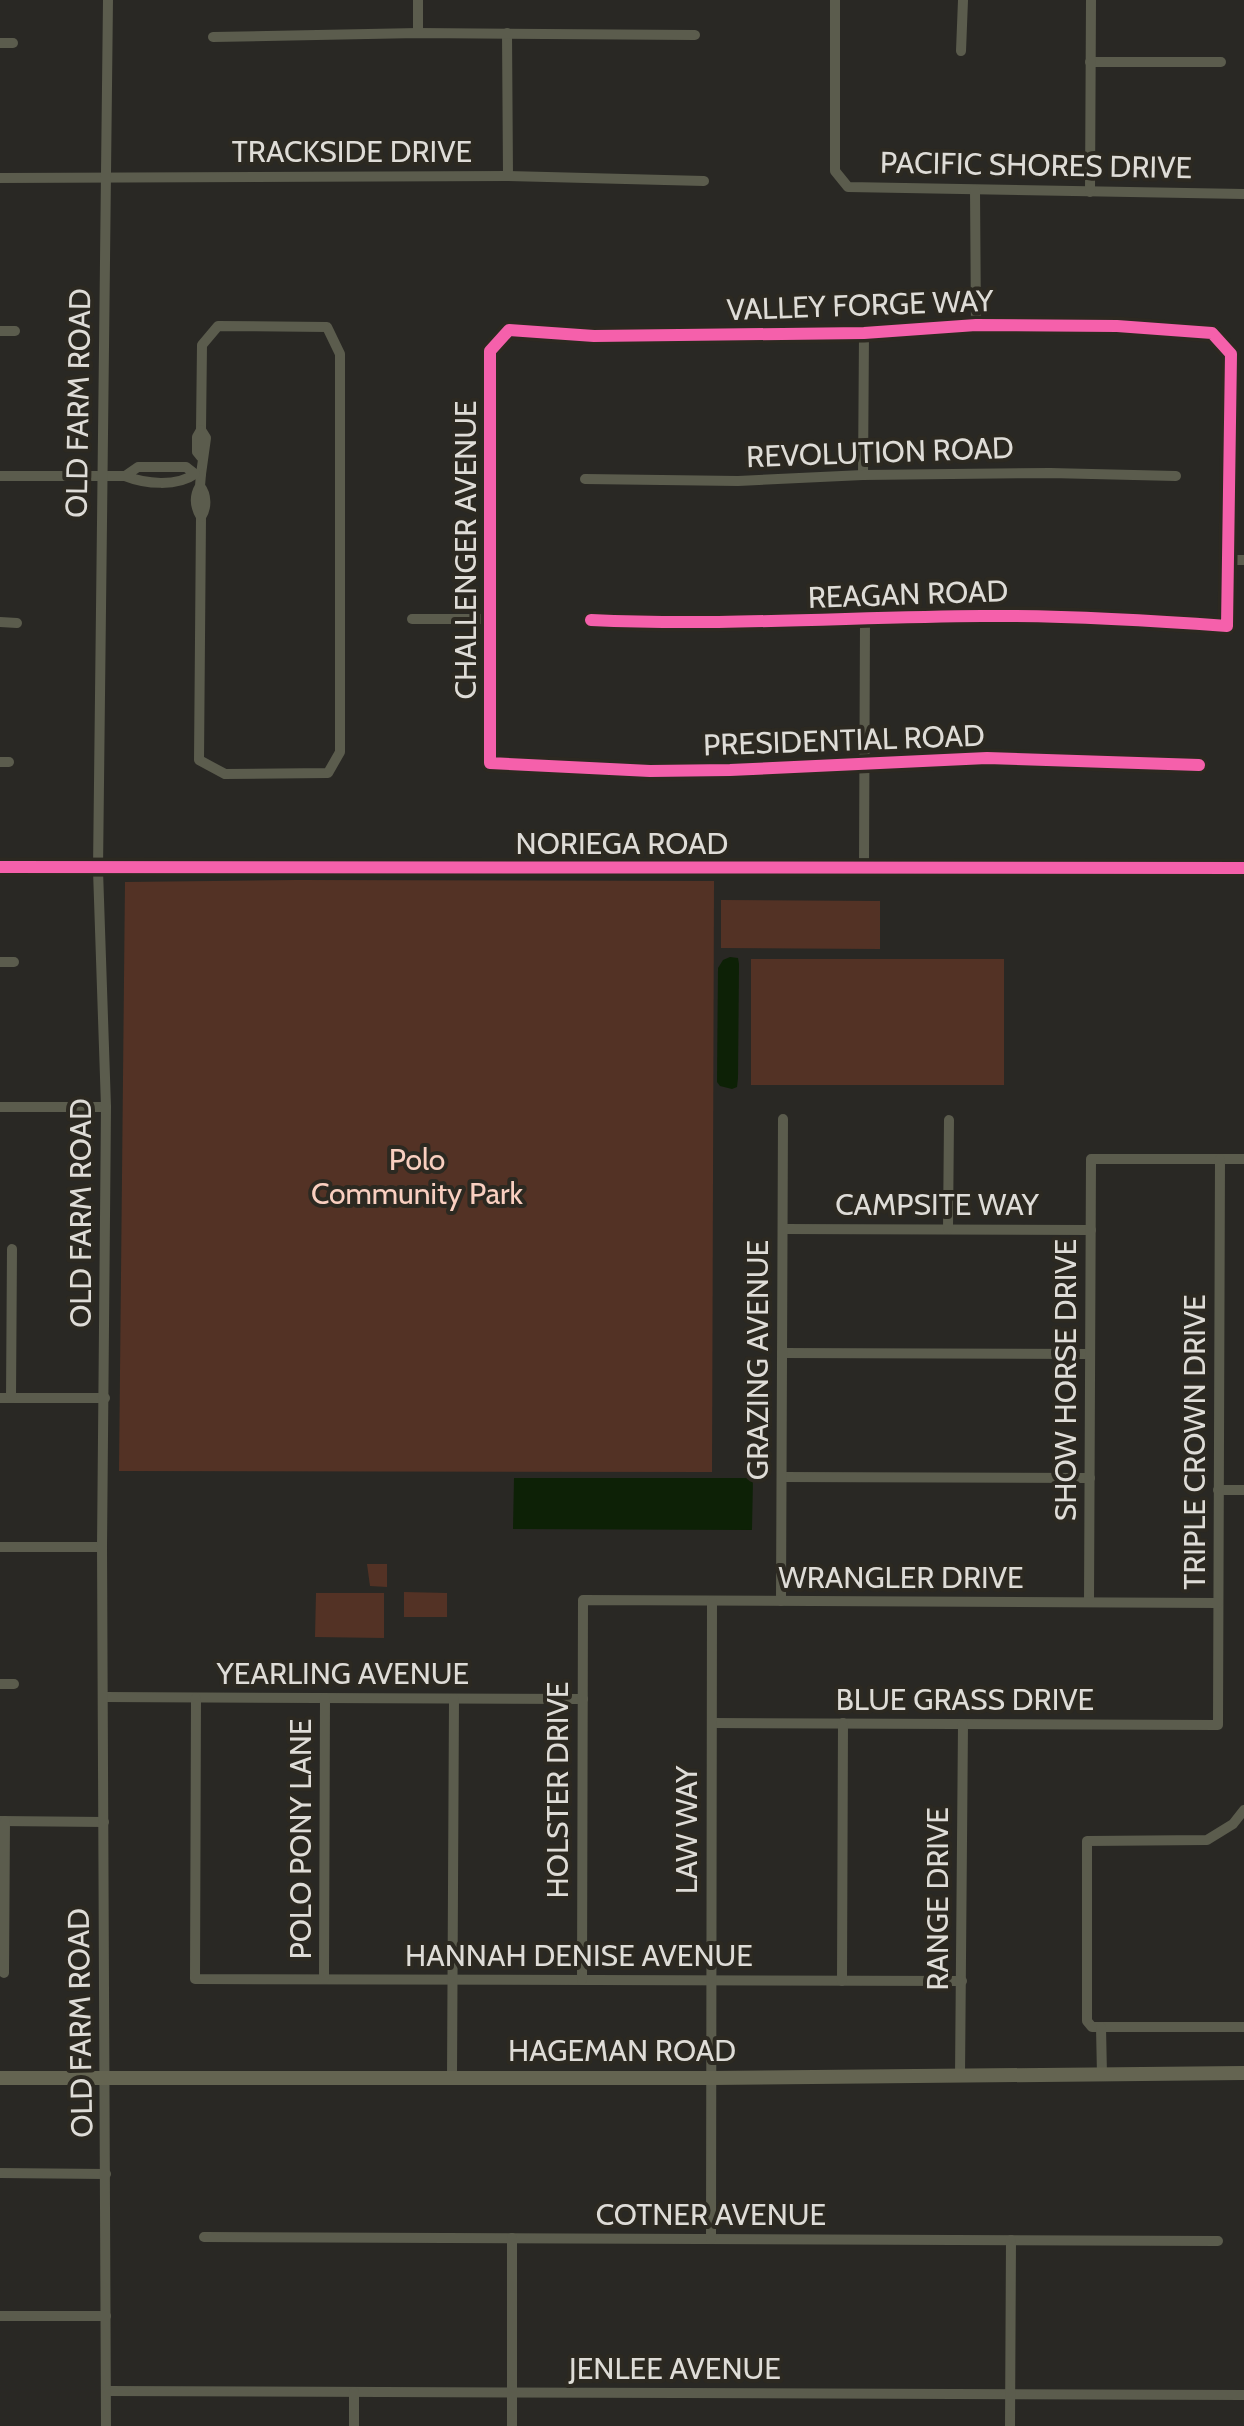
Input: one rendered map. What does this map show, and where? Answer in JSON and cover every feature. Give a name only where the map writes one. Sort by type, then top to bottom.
[{"type":"main road","name":"HAGEMAN ROAD","points":[[0,2078],[1244,2074]]},
{"type":"street","name":"OLD FARM ROAD","points":[[106,2426],[102,1547],[106,1107],[98,870],[108,0]]},
{"type":"street","points":[[418,0],[418,32]]},
{"type":"street","name":"PACIFIC SHORES DRIVE","points":[[835,0],[835,171],[848,187],[1244,194]]},
{"type":"street","points":[[961,51],[963,0]]},
{"type":"street","points":[[1090,192],[1091,0]]},
{"type":"street","points":[[213,37],[418,32],[695,35]]},
{"type":"street","points":[[507,34],[508,176]]},
{"type":"street","points":[[1090,62],[1221,62]]},
{"type":"street","name":"TRACKSIDE DRIVE","points":[[0,178],[508,176],[704,181]]},
{"type":"street","points":[[975,190],[976,325]]},
{"type":"street","name":"VALLEY FORGE WAY","points":[[500,340],[509,330],[594,336],[864,333],[976,325],[1117,326],[1212,333],[1230,354],[1227,560]]},
{"type":"street","points":[[218,326],[328,327],[340,354],[340,752],[328,773],[225,774],[199,760],[199,478],[206,438],[201,430],[202,345],[218,326]]},
{"type":"street","points":[[0,331],[15,331]]},
{"type":"street","points":[[863,474],[864,333]]},
{"type":"street","name":"CHALLENGER AVENUE","points":[[490,763],[490,351],[500,340]]},
{"type":"street","name":"REVOLUTION ROAD","points":[[585,479],[738,482],[863,474],[1176,476]]},
{"type":"street","points":[[0,476],[125,476],[138,482],[184,482],[199,478]]},
{"type":"street","points":[[1227,560],[1244,560]]},
{"type":"street","name":"REAGAN ROAD","points":[[591,620],[691,623],[1066,616],[1226,626],[1227,560]]},
{"type":"street","points":[[412,619],[490,619]]},
{"type":"street","points":[[864,867],[865,620]]},
{"type":"street","points":[[0,622],[17,623]]},
{"type":"street","name":"PRESIDENTIAL ROAD","points":[[490,763],[650,771],[1068,758],[1199,764]]},
{"type":"street","name":"NORIEGA ROAD","points":[[0,867],[1244,868]]},
{"type":"street","points":[[0,962],[14,962]]},
{"type":"street","points":[[0,1107],[106,1107]]},
{"type":"street","name":"GRAZING AVENUE","points":[[781,1601],[783,1119]]},
{"type":"street","points":[[948,1229],[949,1120]]},
{"type":"street","name":"SHOW HORSE DRIVE","points":[[1089,1602],[1091,1158],[1220,1159]]},
{"type":"street","points":[[1220,1159],[1244,1159]]},
{"type":"street","name":"TRIPLE CROWN DRIVE","points":[[1218,1724],[1220,1159]]},
{"type":"street","name":"CAMPSITE WAY","points":[[783,1228],[1091,1230]]},
{"type":"street","points":[[12,1249],[6,1398],[105,1398]]},
{"type":"street","points":[[782,1353],[1090,1354]]},
{"type":"street","points":[[782,1477],[1090,1478]]},
{"type":"street","points":[[1218,1490],[1244,1490]]},
{"type":"street","points":[[0,1547],[102,1547]]},
{"type":"street","name":"WRANGLER DRIVE","points":[[583,1600],[1218,1603]]},
{"type":"street","name":"HOLSTER DRIVE","points":[[582,1980],[583,1600]]},
{"type":"street","name":"LAW WAY","points":[[711,2238],[712,1601]]},
{"type":"street","points":[[0,1684],[14,1684]]},
{"type":"street","name":"YEARLING AVENUE","points":[[104,1698],[583,1699]]},
{"type":"street","name":"HANNAH DENISE AVENUE","points":[[196,1698],[196,1978],[962,1982]]},
{"type":"street","name":"POLO PONY LANE","points":[[324,1979],[325,1698]]},
{"type":"street","points":[[452,2077],[454,1698]]},
{"type":"street","name":"BLUE GRASS DRIVE","points":[[712,1723],[1218,1724]]},
{"type":"street","points":[[842,1981],[843,1723]]},
{"type":"street","name":"RANGE DRIVE","points":[[960,2076],[962,1724]]},
{"type":"street","points":[[1242,1815],[1222,1832],[1195,1842],[1087,1841],[1086,2022],[1092,2028],[1244,2026]]},
{"type":"street","points":[[4,1973],[2,1821],[104,1822]]},
{"type":"street","points":[[1101,2028],[1102,2074]]},
{"type":"street","points":[[0,2173],[106,2174]]},
{"type":"street","name":"COTNER AVENUE","points":[[204,2237],[1218,2240]]},
{"type":"street","points":[[512,2238],[512,2426]]},
{"type":"street","points":[[1010,2426],[1011,2240]]},
{"type":"street","points":[[0,2316],[106,2316]]},
{"type":"street","name":"JENLEE AVENUE","points":[[106,2391],[1244,2395]]},
{"type":"street","points":[[354,2392],[354,2426]]},
{"type":"green space","name":"Polo Community Park","points":[[714,881],[712,1472],[119,1471],[125,882]]},
{"type":"green space","points":[[721,900],[880,901],[880,949],[721,948]]},
{"type":"green space","points":[[751,959],[1004,959],[1004,1085],[751,1085]]},
{"type":"green space","points":[[367,1564],[387,1564],[387,1587],[370,1586]]},
{"type":"green space","points":[[404,1592],[447,1593],[447,1617],[404,1617]]},
{"type":"green space","points":[[316,1593],[384,1593],[384,1638],[315,1637]]},
{"type":"shaded area","points":[[730,957],[738,958],[739,964],[738,1078],[737,1087],[732,1089],[717,1082],[718,968]]},
{"type":"shaded area","points":[[514,1478],[753,1478],[752,1530],[513,1529]]},
{"type":"cycle path","points":[[591,620],[738,622],[1013,616],[1227,626],[1231,354],[1212,333],[1117,326],[976,325],[864,333],[594,336],[509,330],[490,351],[490,763],[650,771],[987,758],[1199,765]]},
{"type":"cycle path","points":[[0,867],[1244,868]]}]
